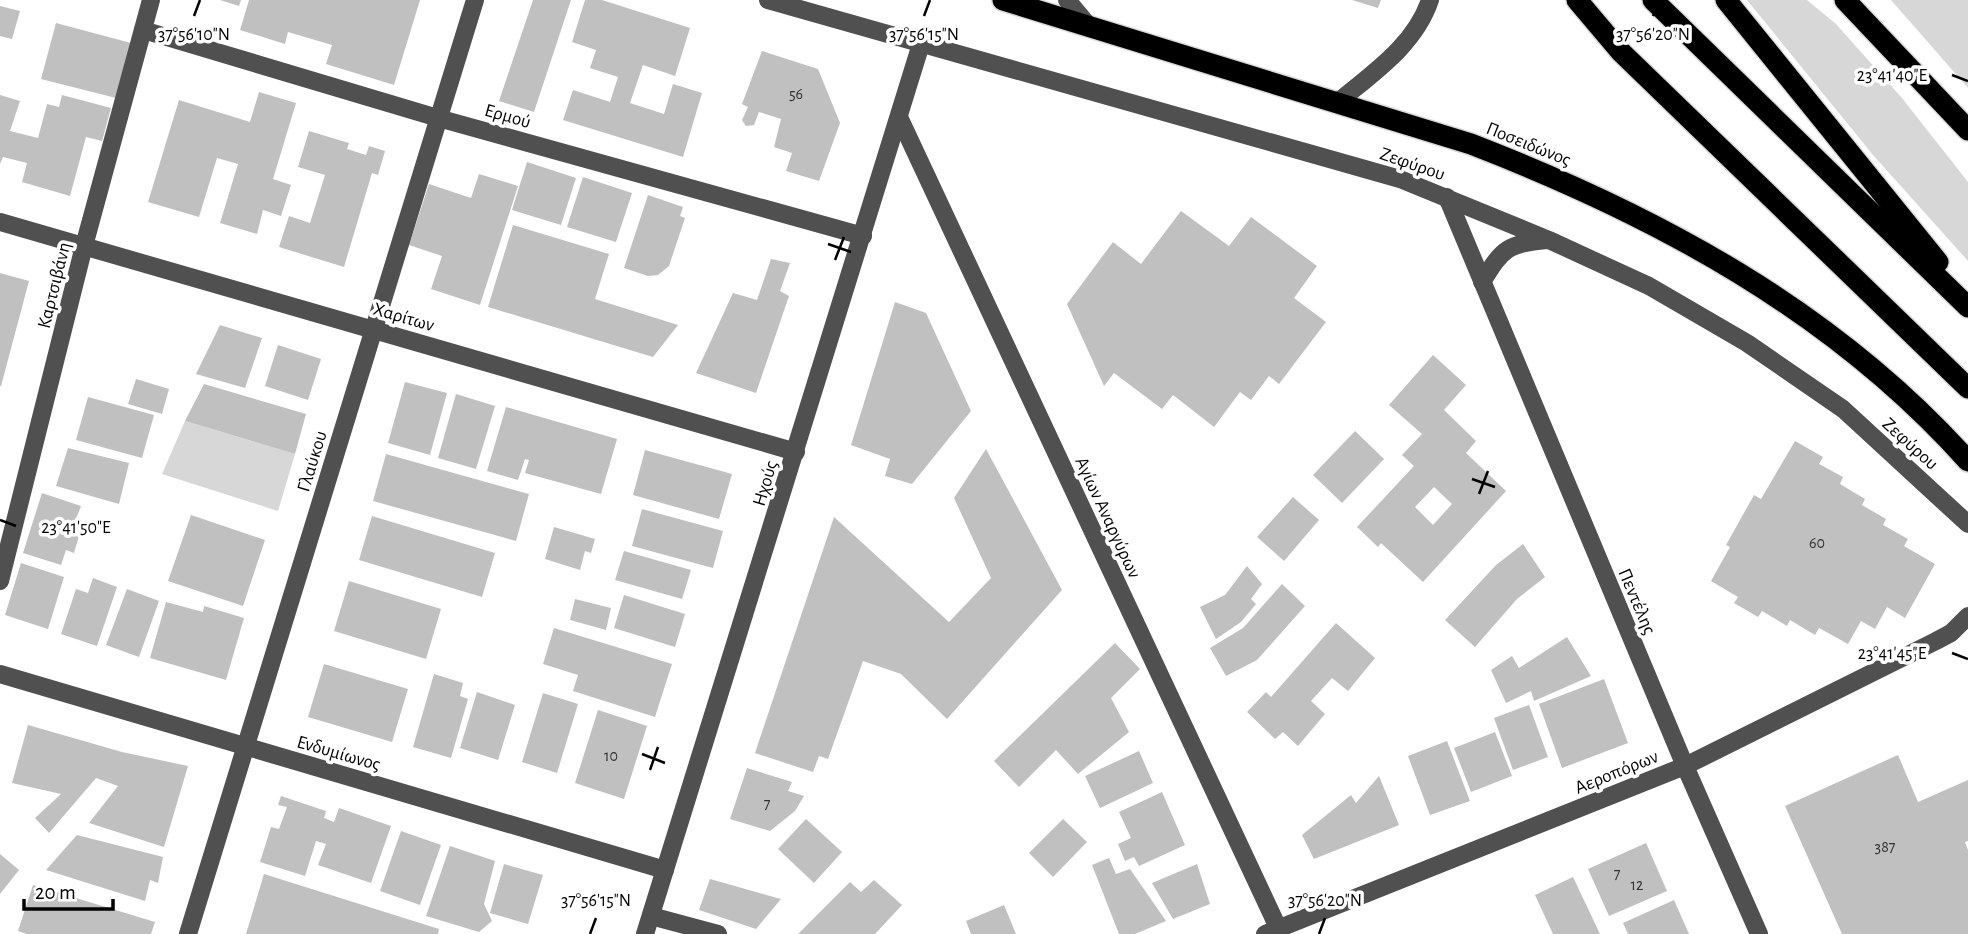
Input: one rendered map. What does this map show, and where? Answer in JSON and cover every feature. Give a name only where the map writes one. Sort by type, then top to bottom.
[{"type":"highway","name":"Ποσειδώνος","points":[[1003,0],[1471,144],[1541,171],[1629,212],[1748,276],[1863,360],[1903,394],[1968,461]]},
{"type":"highway","points":[[1577,0],[1621,52],[1968,388]]},
{"type":"highway","points":[[1653,0],[1968,306]]},
{"type":"highway","points":[[1726,0],[1968,299]]},
{"type":"highway","points":[[1845,0],[1968,130]]},
{"type":"street","name":"Καρτσιβάνη","points":[[0,581],[84,246],[151,0]]},
{"type":"street","name":"Γλαύκου","points":[[188,934],[475,0]]},
{"type":"street","name":"Ζεφύρου","points":[[768,0],[1400,179],[1549,240],[1648,286],[1747,342],[1843,409],[1968,524]]},
{"type":"street","points":[[1067,0],[1088,24]]},
{"type":"street","points":[[1338,102],[1402,47],[1425,15],[1430,0]]},
{"type":"street","name":"Ερμού","points":[[143,30],[438,118],[863,236]]},
{"type":"street","name":"Ηχούς","points":[[645,934],[863,236],[920,44]]},
{"type":"street","name":"Αγίων Αναργύρων","points":[[899,117],[1275,932]]},
{"type":"street","name":"Πεντέλης","points":[[1447,197],[1685,766],[1759,934]]},
{"type":"street","name":"Χαρίτων","points":[[0,222],[796,452]]},
{"type":"street","points":[[1482,282],[1496,259],[1515,243],[1549,240]]},
{"type":"street","name":"Αεροπόρων","points":[[1275,932],[1685,766],[1936,641],[1951,633],[1968,616]]},
{"type":"street","name":"Ενδυμίωνος","points":[[0,674],[665,870]]},
{"type":"street","points":[[651,916],[718,934]]},
{"type":"shaded area","points":[[1747,0],[1807,0],[1836,24],[1902,98],[1968,182],[1968,261],[1873,155]]},
{"type":"shaded area","points":[[1891,0],[1968,0],[1968,88]]},
{"type":"shaded area","points":[[185,421],[295,454],[278,511],[162,474]]},
{"type":"building","points":[[220,0],[241,0],[239,6]]},
{"type":"building","points":[[249,0],[420,0],[394,85],[326,64],[332,45],[288,32],[285,44],[240,30]]},
{"type":"building","points":[[533,0],[571,0],[534,112],[499,101]]},
{"type":"building","points":[[585,0],[602,0],[690,28],[675,76],[643,65],[630,103],[664,114],[673,84],[702,93],[683,157],[563,120],[573,90],[610,102],[618,77],[590,68],[596,50],[572,42]]},
{"type":"building","points":[[1352,0],[1381,0],[1378,8]]},
{"type":"building","points":[[0,6],[20,11],[12,39],[0,36]]},
{"type":"building","points":[[56,23],[131,43],[116,98],[41,79]]},
{"type":"building","points":[[762,51],[818,69],[840,123],[819,181],[786,171],[792,153],[774,147],[781,119],[759,112],[754,125],[746,126],[742,120],[748,107],[742,104]]},
{"type":"building","points":[[259,92],[296,103],[273,179],[291,185],[281,216],[263,210],[257,234],[220,223],[238,164],[217,158],[199,217],[148,202],[179,100],[250,122]]},
{"type":"building","points":[[0,95],[20,101],[10,131],[38,138],[47,104],[59,107],[62,95],[111,108],[102,141],[86,137],[70,196],[22,182],[27,163],[3,157],[0,164]]},
{"type":"building","points":[[309,131],[349,143],[347,149],[366,155],[369,146],[385,151],[378,175],[372,173],[344,267],[279,247],[289,216],[310,223],[325,175],[298,167]]},
{"type":"building","points":[[527,162],[576,178],[561,225],[512,210]]},
{"type":"building","points":[[479,174],[518,186],[480,305],[431,289],[442,256],[409,245],[429,184],[471,198]]},
{"type":"building","points":[[583,177],[632,193],[616,242],[567,227]]},
{"type":"building","points":[[648,195],[683,207],[680,216],[685,218],[669,266],[658,275],[648,276],[624,268]]},
{"type":"building","points":[[1181,211],[1229,246],[1251,217],[1317,266],[1294,298],[1326,322],[1279,384],[1269,376],[1251,400],[1240,392],[1214,427],[1173,395],[1162,409],[1114,373],[1104,386],[1067,304],[1113,242],[1141,264]]},
{"type":"building","points":[[513,225],[609,254],[595,299],[678,325],[653,357],[488,307]]},
{"type":"building","points":[[771,259],[790,263],[780,291],[789,296],[756,393],[696,373],[733,293],[757,300]]},
{"type":"building","points":[[0,273],[29,281],[1,386],[0,386]]},
{"type":"building","points":[[895,302],[926,313],[971,411],[912,484],[885,476],[890,459],[851,445]]},
{"type":"building","points":[[220,325],[262,338],[245,388],[196,374]]},
{"type":"building","points":[[278,345],[321,359],[308,400],[265,386]]},
{"type":"building","points":[[1433,355],[1466,385],[1444,410],[1476,441],[1466,453],[1506,491],[1423,582],[1381,543],[1378,547],[1357,527],[1414,466],[1402,455],[1422,434],[1389,405]],"holes":[[[1434,487],[1452,504],[1433,525],[1415,507]]]},
{"type":"building","points":[[136,379],[169,389],[162,414],[128,404]]},
{"type":"building","points":[[405,382],[447,393],[430,455],[388,443]]},
{"type":"building","points":[[204,384],[306,414],[295,454],[185,421]]},
{"type":"building","points":[[456,394],[495,406],[476,469],[438,458]]},
{"type":"building","points":[[88,397],[154,415],[142,458],[76,440]]},
{"type":"building","points":[[506,407],[617,439],[601,494],[525,473],[529,460],[525,459],[518,480],[487,471]]},
{"type":"building","points":[[1355,431],[1384,459],[1342,503],[1313,475]]},
{"type":"building","points":[[1795,441],[1823,457],[1819,464],[1843,477],[1840,484],[1865,499],[1862,505],[1886,519],[1883,525],[1908,539],[1904,546],[1935,564],[1905,618],[1887,607],[1875,629],[1861,621],[1848,644],[1819,628],[1815,635],[1790,620],[1787,626],[1762,611],[1758,617],[1734,603],[1738,597],[1711,581],[1730,547],[1726,545],[1754,495],[1761,499]]},
{"type":"building","points":[[68,448],[129,463],[119,504],[56,486]]},
{"type":"building","points":[[986,449],[1062,590],[947,719],[901,674],[863,661],[828,759],[819,756],[813,772],[755,753],[834,517],[949,622],[991,578],[954,498]]},
{"type":"building","points":[[645,450],[732,474],[719,519],[633,495]]},
{"type":"building","points":[[386,454],[529,494],[516,541],[373,501]]},
{"type":"building","points":[[42,493],[81,506],[76,519],[83,522],[74,553],[66,550],[61,565],[23,553]]},
{"type":"building","points":[[1293,497],[1319,520],[1284,561],[1257,537]]},
{"type":"building","points":[[642,509],[723,531],[713,568],[632,546]]},
{"type":"building","points":[[191,515],[265,540],[243,606],[168,581]]},
{"type":"building","points":[[372,516],[495,553],[482,597],[359,560]]},
{"type":"building","points":[[554,527],[595,539],[591,553],[585,551],[580,570],[545,559]]},
{"type":"building","points":[[1523,544],[1545,577],[1517,599],[1475,647],[1445,620],[1496,565]]},
{"type":"building","points":[[624,551],[691,570],[682,599],[615,580]]},
{"type":"building","points":[[21,563],[64,577],[48,629],[5,615]]},
{"type":"building","points":[[1247,566],[1262,584],[1251,599],[1256,604],[1241,622],[1216,639],[1200,607],[1225,595]]},
{"type":"building","points":[[93,578],[117,587],[97,646],[61,634],[76,589],[88,593]]},
{"type":"building","points":[[349,581],[441,609],[426,659],[334,631]]},
{"type":"building","points":[[1282,584],[1305,606],[1257,660],[1226,676],[1210,648],[1243,628]]},
{"type":"building","points":[[127,589],[159,601],[139,657],[106,645]]},
{"type":"building","points":[[624,595],[685,614],[675,647],[614,628]]},
{"type":"building","points":[[575,599],[611,608],[606,630],[570,620]]},
{"type":"building","points":[[166,602],[203,612],[204,606],[244,618],[226,680],[150,658]]},
{"type":"building","points":[[1336,623],[1375,658],[1348,691],[1332,678],[1311,701],[1325,714],[1298,746],[1283,732],[1275,739],[1247,712],[1266,692],[1271,697]]},
{"type":"building","points":[[554,628],[672,664],[655,717],[573,691],[578,675],[543,664]]},
{"type":"building","points":[[1567,637],[1591,676],[1534,701],[1531,691],[1506,703],[1491,670],[1512,656],[1519,668]]},
{"type":"building","points":[[1115,643],[1140,669],[1111,698],[1129,732],[1078,774],[1056,750],[1019,787],[994,761]]},
{"type":"building","points":[[324,664],[408,689],[392,742],[308,717]]},
{"type":"building","points":[[434,674],[463,683],[460,696],[468,699],[451,758],[413,747]]},
{"type":"building","points":[[1604,679],[1628,743],[1562,768],[1539,704]]},
{"type":"building","points":[[477,692],[515,705],[498,760],[460,748]]},
{"type":"building","points":[[543,693],[578,704],[557,773],[522,762]]},
{"type":"building","points":[[1529,705],[1548,757],[1513,770],[1494,718]]},
{"type":"building","points":[[598,710],[647,726],[624,799],[575,783]]},
{"type":"building","points":[[28,725],[122,752],[188,766],[164,847],[89,823],[118,786],[96,778],[49,833],[35,818],[61,794],[12,783]]},
{"type":"building","points":[[1495,732],[1512,776],[1471,792],[1454,748]]},
{"type":"building","points":[[1447,741],[1470,801],[1430,815],[1408,756]]},
{"type":"building","points":[[1139,751],[1153,783],[1100,808],[1085,776]]},
{"type":"building","points":[[1898,755],[1918,802],[1968,780],[1968,841],[1965,842],[1968,850],[1968,934],[1842,934],[1785,806]]},
{"type":"building","points":[[747,768],[792,782],[788,791],[804,796],[795,811],[770,831],[730,819]]},
{"type":"building","points":[[1379,776],[1399,825],[1314,859],[1302,835],[1351,795],[1356,803]]},
{"type":"building","points":[[1162,792],[1185,845],[1139,866],[1134,857],[1125,861],[1118,844],[1131,838],[1119,812]]},
{"type":"building","points":[[281,796],[326,811],[324,818],[334,822],[339,808],[391,826],[371,883],[318,865],[326,844],[316,841],[305,876],[260,862],[271,827],[279,829],[287,807],[278,805]]},
{"type":"building","points":[[806,819],[842,852],[814,883],[778,849]]},
{"type":"building","points":[[1063,819],[1087,842],[1053,877],[1029,853]]},
{"type":"building","points":[[401,831],[441,845],[420,905],[380,891]]},
{"type":"building","points":[[77,835],[163,857],[158,883],[150,880],[145,901],[46,870]]},
{"type":"building","points":[[1646,843],[1667,891],[1609,916],[1588,869]]},
{"type":"building","points":[[450,846],[495,861],[484,904],[492,921],[479,932],[426,916]]},
{"type":"building","points":[[0,854],[19,870],[0,894]]},
{"type":"building","points":[[1109,858],[1116,874],[1130,869],[1166,921],[1135,934],[1119,934],[1092,865]]},
{"type":"building","points":[[504,864],[543,875],[528,924],[490,913]]},
{"type":"building","points":[[1197,864],[1210,904],[1173,919],[1152,883]]},
{"type":"building","points":[[264,874],[439,929],[438,934],[246,934]]},
{"type":"building","points":[[1573,877],[1600,934],[1553,934],[1535,895]]},
{"type":"building","points":[[710,879],[781,899],[756,929],[699,910]]},
{"type":"building","points":[[874,880],[902,905],[875,934],[798,934],[850,882],[861,892]]},
{"type":"building","points":[[33,885],[155,922],[151,934],[27,934],[18,931]]},
{"type":"building","points":[[1674,900],[1689,934],[1628,934],[1623,923]]},
{"type":"building","points":[[1004,905],[1016,934],[971,934],[966,921]]}]
